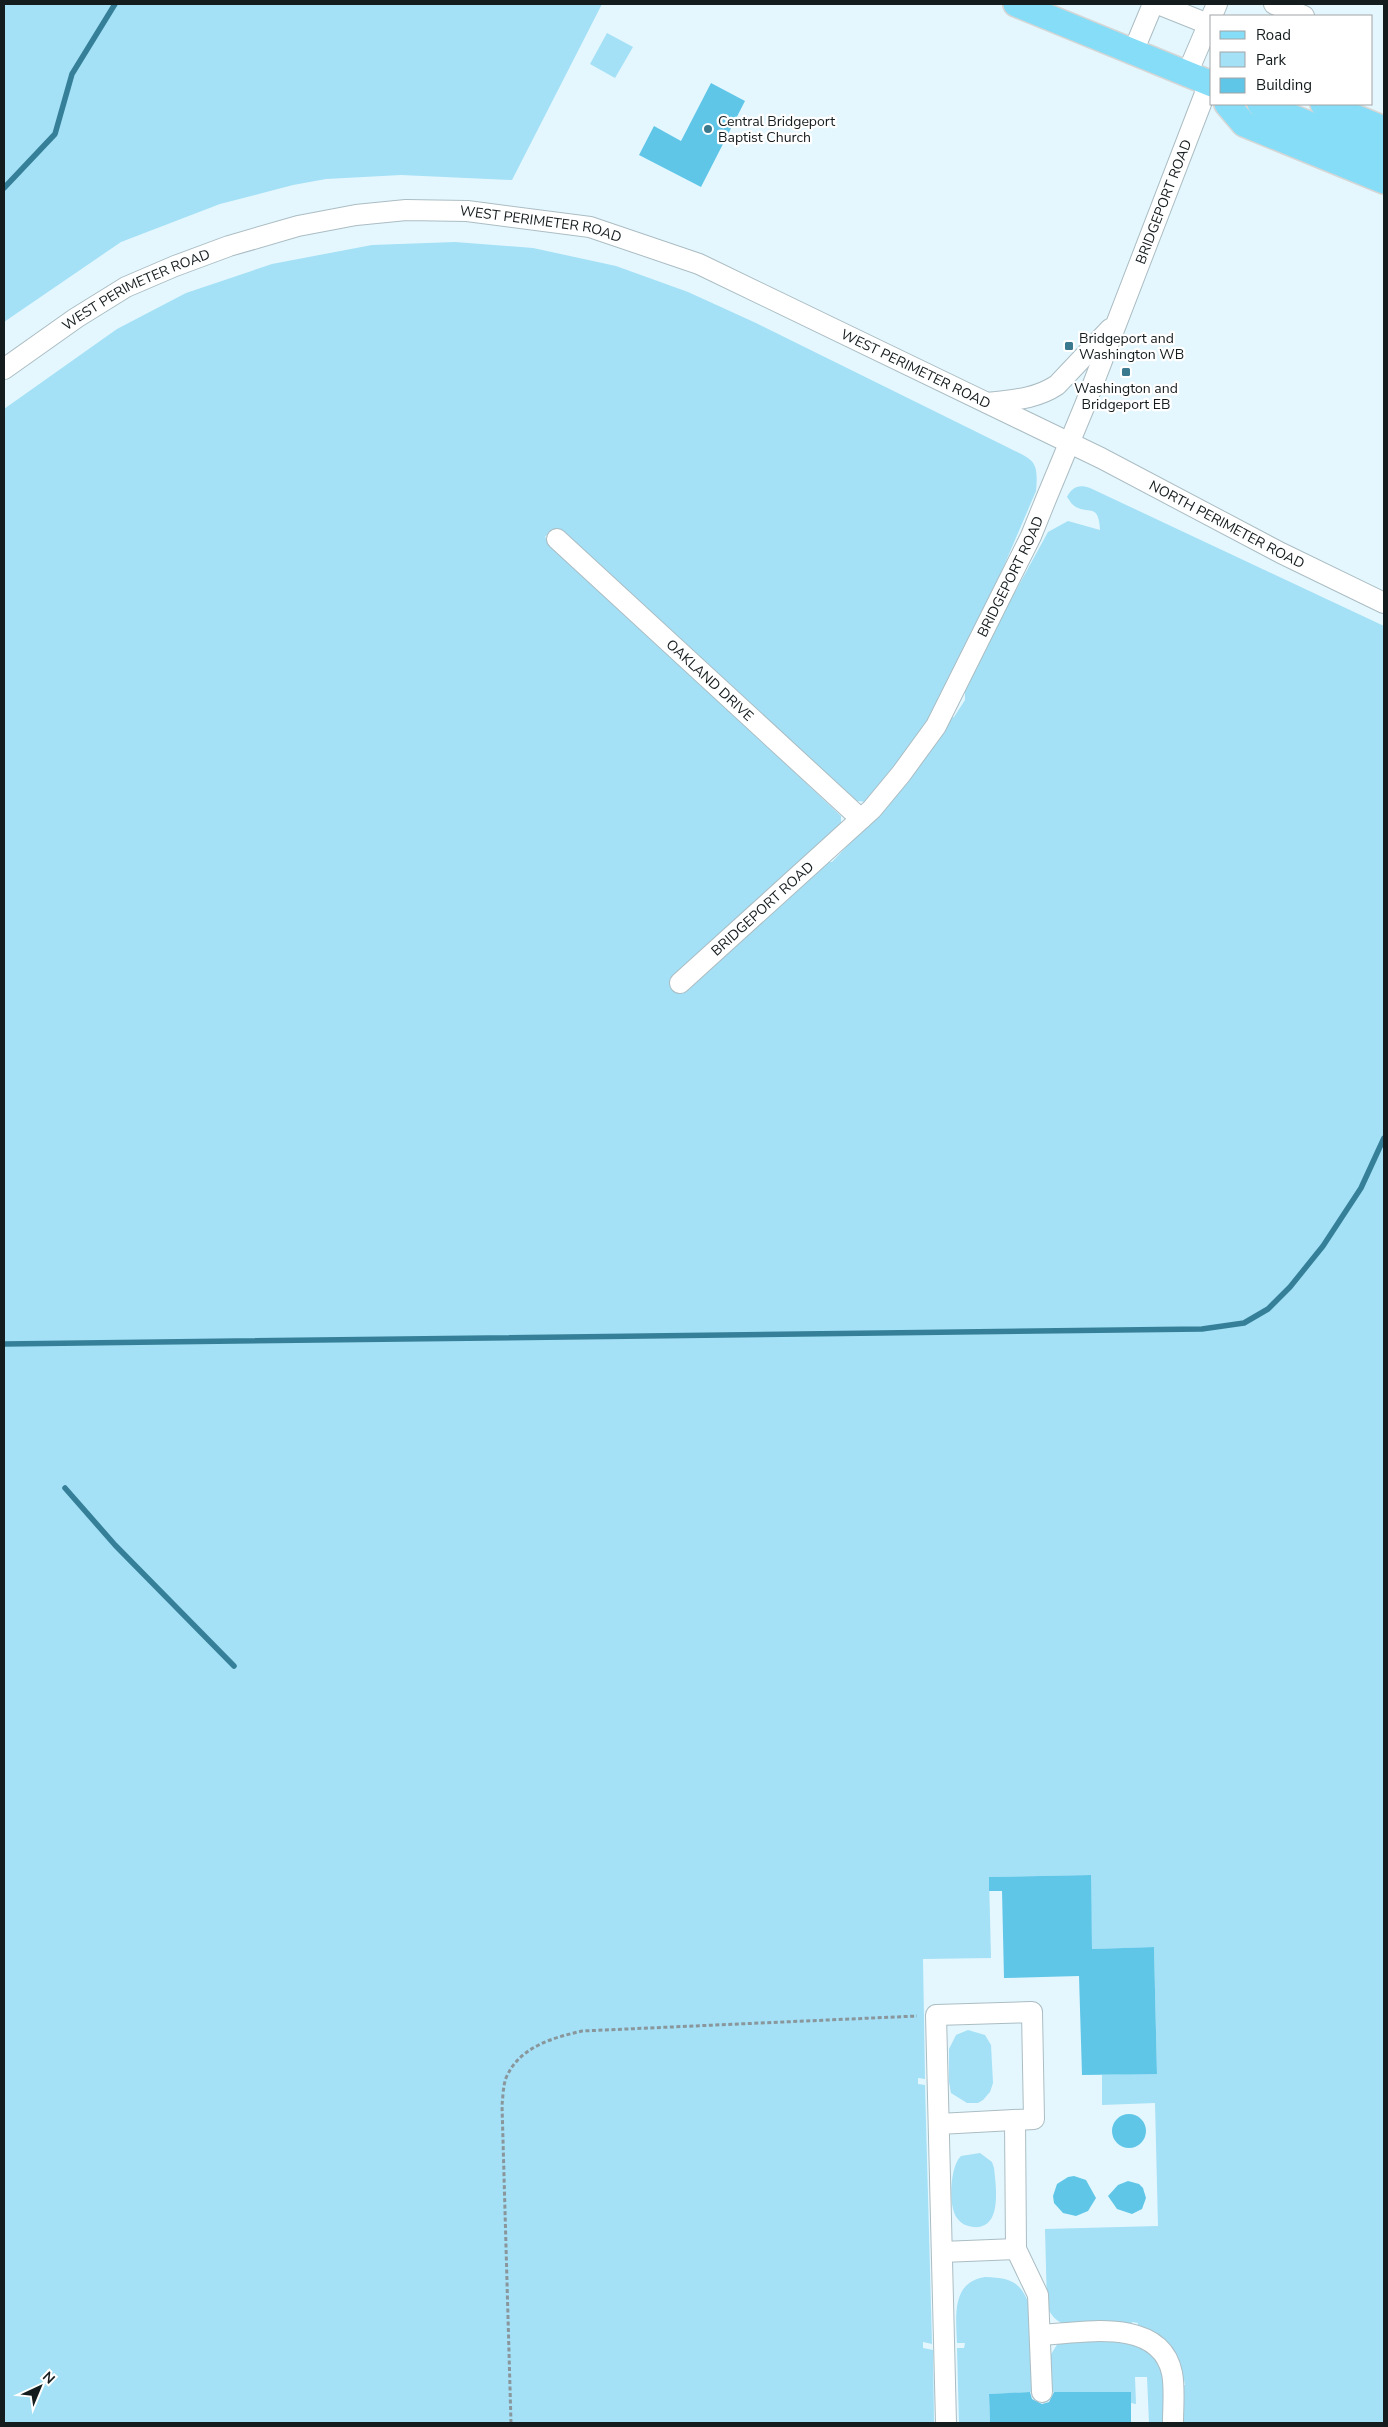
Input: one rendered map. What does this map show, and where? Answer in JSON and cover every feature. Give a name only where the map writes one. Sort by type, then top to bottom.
[{"type":"main road","points":[[1016,4],[1206,82]]},
{"type":"main road","points":[[1228,105],[1244,124],[1384,181]]},
{"type":"main road","points":[[1262,105],[1384,155]]},
{"type":"main road","points":[[1324,105],[1384,129]]},
{"type":"street","points":[[1133,52],[1153,4]]},
{"type":"street","points":[[1158,4],[1208,24]]},
{"type":"street","points":[[1274,4],[1302,15]]},
{"type":"street","name":"BRIDGEPORT ROAD","points":[[680,983],[861,819],[902,774],[944,710],[1031,536],[1117,322],[1206,82],[1208,24],[1210,20]]},
{"type":"street","name":"WEST PERIMETER ROAD","points":[[4,369],[76,318],[126,288],[175,266],[230,246],[298,226],[356,215],[406,210],[468,211],[590,228],[699,264],[1070,442]]},
{"type":"street","points":[[988,403],[1030,397],[1049,390],[1117,322]]},
{"type":"street","name":"NORTH PERIMETER ROAD","points":[[1070,442],[1281,553],[1384,603]]},
{"type":"street","name":"OAKLAND DRIVE","points":[[557,540],[861,819]]},
{"type":"street","points":[[939,2124],[1034,2119],[1032,2012],[930,2016],[939,2124],[946,2423]]},
{"type":"street","points":[[1015,2120],[1016,2249],[1038,2294],[1042,2392]]},
{"type":"street","points":[[942,2252],[1016,2249]]},
{"type":"street","points":[[1040,2335],[1118,2331],[1136,2334],[1148,2340],[1167,2360],[1172,2373],[1173,2423]]},
{"type":"path","points":[[511,2423],[502,2105],[506,2079],[517,2059],[556,2038],[582,2031],[930,2016]]},
{"type":"green space","points":[[4,4],[602,4],[512,180],[401,175],[326,179],[293,185],[220,204],[121,242],[4,322]]},
{"type":"green space","points":[[607,33],[633,47],[615,78],[590,64]]},
{"type":"green space","points":[[455,242],[533,248],[616,266],[688,292],[756,323],[1023,455],[1035,466],[1036,491],[974,636],[915,745],[867,802],[847,800],[572,544],[552,529],[545,537],[579,572],[753,729],[791,769],[841,816],[841,827],[673,981],[686,992],[828,862],[832,862],[873,819],[951,718],[954,717],[965,700],[965,689],[987,643],[1048,532],[1068,521],[1100,530],[1097,515],[1094,512],[1077,508],[1067,497],[1076,487],[1090,488],[1384,626],[1384,2423],[1180,2423],[1179,2385],[1185,2385],[1184,2380],[1179,2379],[1137,2327],[1138,2323],[1132,2322],[1131,2326],[1065,2324],[1056,2319],[1050,2312],[1047,2306],[1045,2229],[1158,2226],[1155,2103],[1102,2105],[1102,2075],[1157,2073],[1154,1947],[1092,1949],[1090,1875],[989,1877],[991,1958],[923,1959],[925,2079],[918,2078],[918,2084],[925,2085],[932,2344],[923,2342],[923,2348],[933,2350],[934,2423],[4,2423],[4,409],[117,329],[186,293],[272,264],[372,245]]},
{"type":"green space","points":[[968,2030],[985,2035],[991,2045],[993,2083],[990,2092],[978,2103],[967,2103],[951,2093],[949,2082],[949,2049],[956,2035]]},
{"type":"green space","points":[[980,2153],[992,2162],[996,2195],[993,2214],[989,2222],[983,2226],[973,2227],[960,2222],[957,2218],[952,2205],[951,2186],[954,2168],[961,2156]]},
{"type":"green space","points":[[985,2277],[1002,2278],[1014,2282],[1022,2291],[1030,2306],[1034,2392],[989,2394],[990,2423],[959,2423],[957,2348],[964,2348],[965,2343],[957,2343],[956,2312],[961,2293],[966,2286],[974,2280]]},
{"type":"green space","points":[[1127,2339],[1128,2345],[1133,2345],[1133,2341],[1156,2356],[1164,2376],[1166,2423],[1149,2423],[1147,2377],[1135,2377],[1136,2404],[1131,2403],[1131,2392],[1050,2392],[1050,2356],[1058,2343]]},
{"type":"building","points":[[711,83],[745,101],[701,187],[639,155],[654,126],[681,141]]},
{"type":"building","points":[[1091,1875],[1092,1949],[1154,1947],[1157,2074],[1082,2075],[1079,1976],[1004,1978],[1002,1891],[989,1891],[989,1877]]},
{"type":"building","points":[[1129,2114],[1141,2119],[1146,2131],[1141,2143],[1129,2148],[1117,2143],[1112,2131],[1117,2119]]},
{"type":"building","points":[[1074,2176],[1086,2180],[1096,2198],[1088,2211],[1076,2216],[1063,2213],[1054,2203],[1053,2196],[1057,2184],[1068,2177]]},
{"type":"building","points":[[1128,2181],[1139,2184],[1143,2188],[1146,2198],[1142,2209],[1132,2214],[1117,2209],[1108,2196],[1118,2185]]},
{"type":"building","points":[[1030,2392],[1032,2399],[1042,2404],[1049,2402],[1054,2392],[1131,2392],[1131,2423],[990,2423],[989,2394]]},
{"type":"waterway","points":[[4,188],[55,134],[72,74],[115,4]]},
{"type":"waterway","points":[[4,1344],[1202,1329],[1244,1323],[1268,1309],[1290,1287],[1323,1246],[1361,1188],[1384,1138]]},
{"type":"waterway","points":[[65,1488],[115,1545],[234,1666]]},
{"type":"place","name":"Central Bridgeport Baptist Church","points":[[708,129]]},
{"type":"place","name":"Bridgeport and Washington WB","points":[[1069,346]]},
{"type":"place","name":"Washington and Bridgeport EB","points":[[1126,372]]}]
